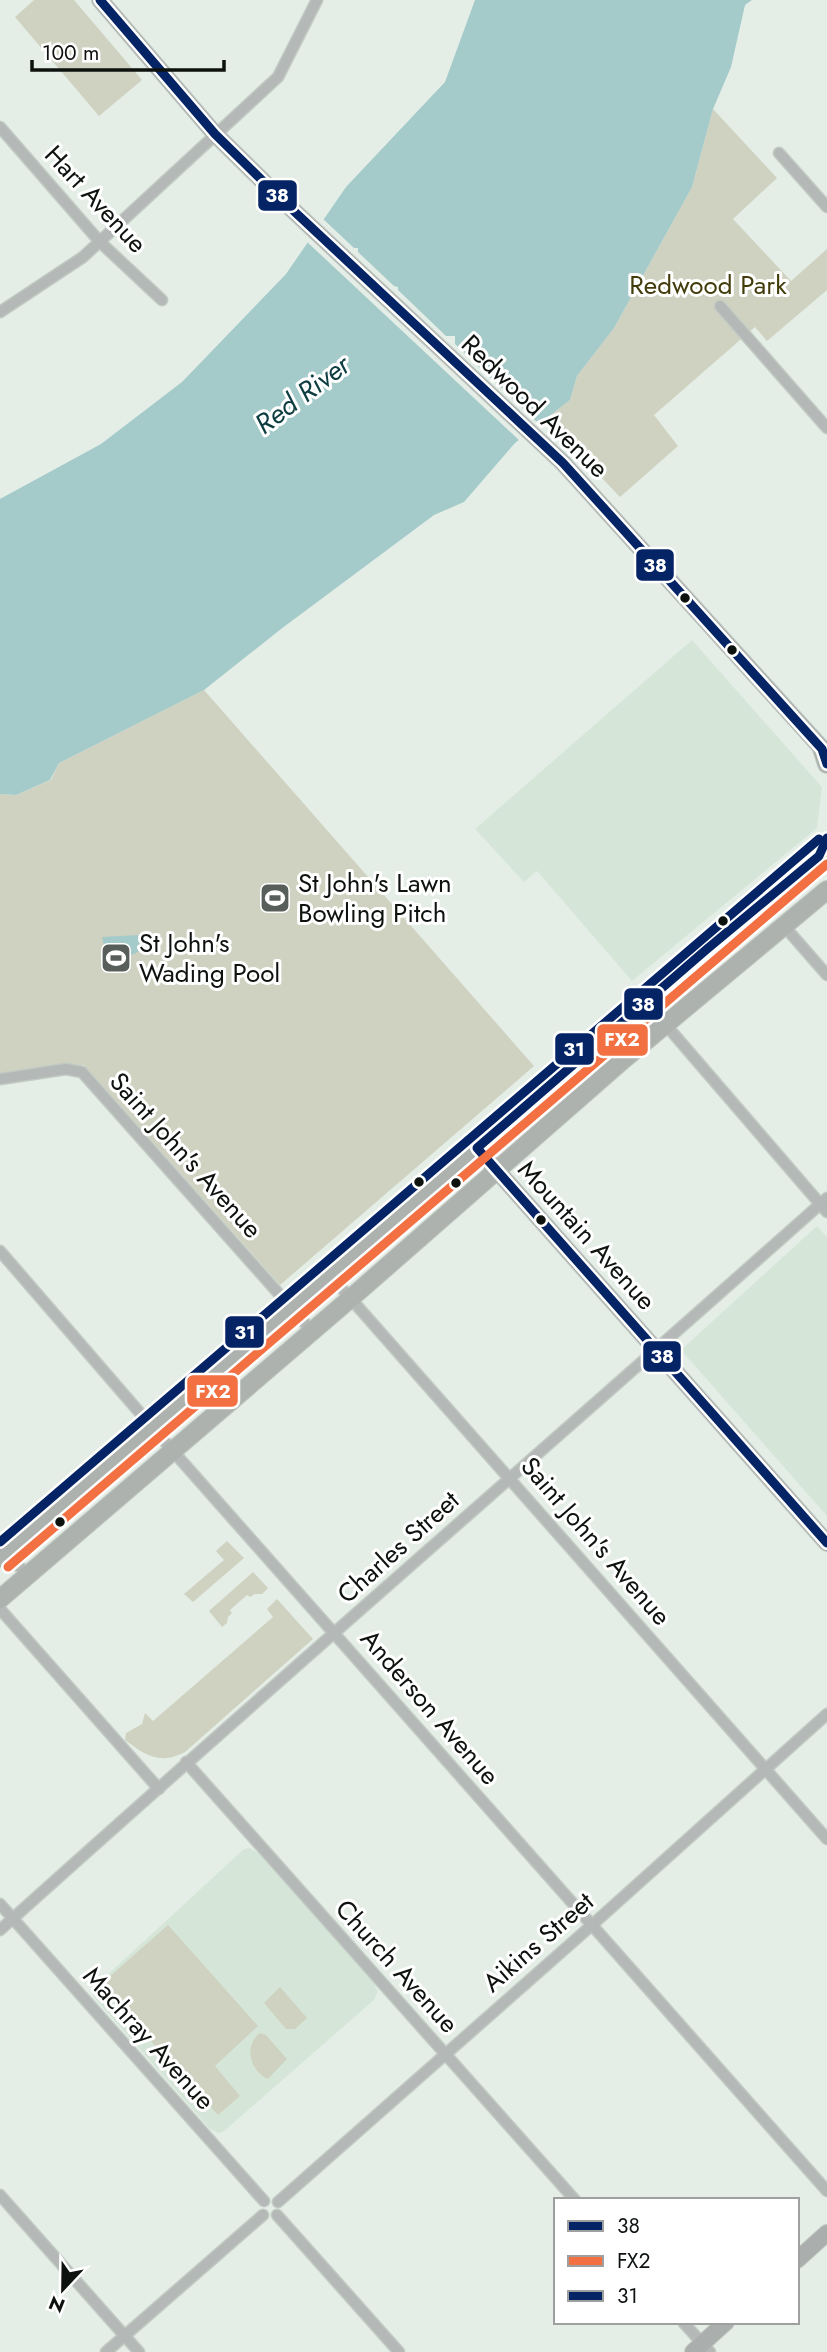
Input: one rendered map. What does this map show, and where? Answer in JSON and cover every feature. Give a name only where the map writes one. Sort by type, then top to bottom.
[{"type":"main road","name":"Redwood Avenue","points":[[100,0],[215,134],[563,463],[826,754]]},
{"type":"main road","points":[[2,1552],[823,852],[827,838]]},
{"type":"main road","points":[[0,1599],[666,1025],[827,890]]},
{"type":"main road","name":"Mountain Avenue","points":[[477,1148],[827,1544]]},
{"type":"main road","points":[[799,2258],[827,2233]]},
{"type":"main road","points":[[702,2349],[724,2324]]},
{"type":"street","points":[[0,312],[83,257],[278,77],[317,0]]},
{"type":"street","name":"Hart Avenue","points":[[0,127],[100,242],[162,300]]},
{"type":"street","points":[[779,153],[827,207]]},
{"type":"street","points":[[720,306],[827,428]]},
{"type":"street","points":[[785,927],[827,975]]},
{"type":"street","points":[[644,1003],[825,1204]]},
{"type":"street","name":"Saint John's Avenue","points":[[0,1079],[66,1069],[82,1072],[311,1330]]},
{"type":"street","name":"Charles Street","points":[[0,1930],[186,1762],[825,1204]]},
{"type":"street","name":"Anderson Avenue","points":[[1,1254],[827,2191]]},
{"type":"street","name":"Saint John's Avenue","points":[[330,1274],[827,1839]]},
{"type":"street","points":[[2,1552],[27,1575]]},
{"type":"street","points":[[0,1609],[159,1789]]},
{"type":"street","name":"Aikins Street","points":[[278,2202],[827,1714]]},
{"type":"street","name":"Church Avenue","points":[[186,1762],[573,2198]]},
{"type":"street","name":"Machray Avenue","points":[[0,1905],[264,2201]]},
{"type":"street","points":[[0,2195],[139,2352]]},
{"type":"street","points":[[270,2199],[278,2202],[280,2208],[277,2215],[271,2218],[263,2215],[261,2209],[264,2201],[270,2199]]},
{"type":"street","points":[[106,2352],[263,2215]]},
{"type":"street","points":[[277,2215],[399,2352]]},
{"type":"street","points":[[684,2324],[702,2349]]},
{"type":"shaded area","points":[[692,640],[822,787],[817,828],[632,981],[537,871],[524,882],[475,829]]},
{"type":"shaded area","points":[[817,1226],[827,1237],[827,1516],[681,1350]]},
{"type":"shaded area","points":[[250,1848],[258,1853],[373,1982],[378,1991],[374,2000],[223,2132],[218,2133],[210,2129],[98,2002],[92,1989],[244,1849]]},
{"type":"green space","points":[[34,0],[74,0],[142,80],[99,116],[15,17]]},
{"type":"green space","name":"Redwood Park","points":[[713,109],[777,178],[733,219],[791,281],[827,249],[827,290],[767,341],[755,327],[654,415],[678,446],[620,497],[546,419],[570,400],[577,376],[614,328],[692,187]]},
{"type":"green space","points":[[204,690],[534,1066],[280,1285],[84,1065],[0,1076],[0,794],[16,795],[51,780],[59,763]]},
{"type":"green space","points":[[227,1541],[244,1558],[193,1602],[184,1594],[224,1560],[216,1551]]},
{"type":"green space","points":[[253,1572],[268,1588],[262,1594],[250,1597],[247,1595],[230,1610],[232,1613],[222,1627],[209,1611]]},
{"type":"green space","points":[[277,1599],[313,1639],[185,1752],[168,1758],[154,1757],[125,1740],[126,1733],[142,1724],[145,1713],[153,1721],[273,1617],[267,1609]]},
{"type":"green space","points":[[168,1925],[258,2026],[215,2066],[240,2096],[218,2115],[100,1985]]},
{"type":"green space","points":[[280,1987],[307,2018],[295,2029],[286,2029],[264,2003]]},
{"type":"green space","points":[[260,2033],[266,2035],[287,2059],[268,2079],[257,2070],[251,2058],[252,2045]]},
{"type":"water","name":"Red River","points":[[475,0],[752,0],[745,5],[731,67],[713,109],[692,187],[614,328],[577,376],[570,400],[515,443],[464,502],[434,515],[204,690],[59,763],[50,780],[16,795],[0,794],[0,499],[101,444],[182,382],[286,274],[346,187],[445,82]]},
{"type":"water","name":"St John's Wading Pool","points":[[139,935],[142,950],[109,966],[102,937]]},
{"type":"pier","points":[[321,217],[354,248],[358,248],[358,252],[398,287],[446,336],[455,336],[455,344],[501,388],[505,388],[542,427],[521,442],[305,240]]},
{"type":"transit line","name":"38","points":[[100,0],[215,134],[563,463],[822,749],[827,764]]},
{"type":"transit line","name":"38","points":[[827,838],[819,856],[477,1148],[827,1543]]},
{"type":"transit line","name":"31","points":[[0,1542],[819,839]]},
{"type":"transit line","name":"FX2","points":[[8,1567],[827,864]]},
{"type":"place","name":"St John's Lawn Bowling Pitch","points":[[275,898]]},
{"type":"place","name":"St John's Wading Pool","points":[[116,958]]}]
